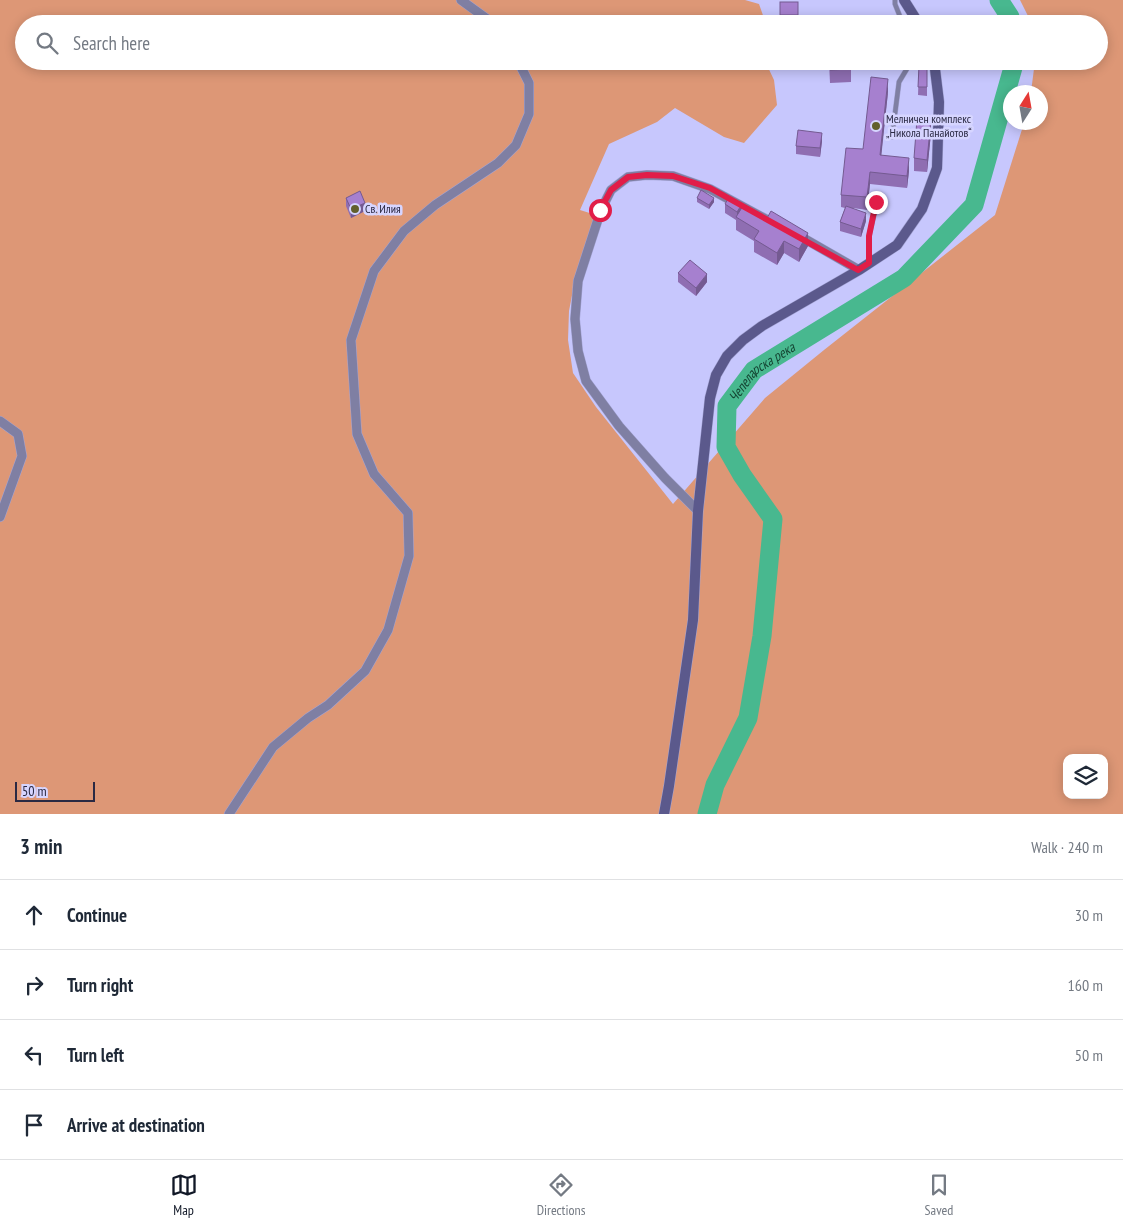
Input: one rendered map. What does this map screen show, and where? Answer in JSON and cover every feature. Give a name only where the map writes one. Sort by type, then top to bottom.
[{"type":"main road","points":[[904,0],[913,15]]},
{"type":"main road","points":[[664,814],[670,786],[693,620],[698,511],[710,398],[716,375],[727,356],[743,340],[762,326],[858,270],[897,244],[922,209],[937,168],[939,102],[935,70]]},
{"type":"street","points":[[461,0],[482,15]]},
{"type":"street","points":[[229,814],[273,747],[308,718],[328,705],[365,671],[388,630],[410,556],[408,513],[374,474],[357,434],[351,340],[374,271],[404,231],[435,205],[498,163],[516,145],[529,114],[529,83],[522,70]]},
{"type":"street","points":[[698,511],[665,478],[619,426],[586,381],[576,335],[575,319],[578,281],[600,210],[611,190],[628,177],[647,175],[673,176],[710,188],[858,270]]},
{"type":"street","points":[[0,421],[18,434],[22,456],[0,517]]},
{"type":"lane","points":[[895,0],[899,15]]},
{"type":"lane","points":[[892,137],[899,82],[906,70]]},
{"type":"lane","points":[[869,263],[869,236],[876,202]]},
{"type":"shaded area","points":[[0,0],[745,0],[759,4],[763,15],[15,15],[15,70],[769,70],[774,80],[777,105],[744,143],[724,137],[675,108],[657,122],[609,144],[580,210],[596,215],[575,280],[569,311],[568,340],[573,373],[596,407],[673,504],[765,398],[995,215],[1022,130],[1048,130],[1048,85],[1032,85],[1034,70],[1108,70],[1108,15],[1028,15],[1020,0],[1123,0],[1123,814],[0,814]]},
{"type":"building","points":[[780,2],[798,2],[798,15],[780,15]]},
{"type":"building","points":[[919,70],[927,70],[927,87],[918,87]]},
{"type":"building","name":"Мелничен комплекс „Никола Панайотов“","points":[[871,77],[888,79],[880,155],[909,158],[907,176],[870,172],[867,197],[841,195],[846,148],[863,149]]},
{"type":"building","points":[[917,119],[931,120],[927,160],[914,158]]},
{"type":"building","points":[[798,130],[822,133],[820,148],[796,146]]},
{"type":"building","points":[[701,190],[714,198],[709,205],[697,198]]},
{"type":"building","points":[[360,191],[365,203],[351,209],[346,198]]},
{"type":"building","points":[[729,197],[742,204],[737,212],[725,204]]},
{"type":"building","points":[[743,206],[766,220],[771,211],[808,233],[799,249],[784,241],[777,253],[754,239],[759,231],[736,217]]},
{"type":"building","points":[[846,206],[866,213],[861,229],[840,222]]},
{"type":"building","points":[[690,260],[707,274],[696,288],[678,273]]},
{"type":"waterway","name":"Чепеларска река","points":[[999,0],[1009,15]]},
{"type":"waterway","name":"Чепеларска река","points":[[707,814],[715,785],[748,718],[762,636],[773,519],[742,475],[726,447],[727,406],[754,370],[904,278],[974,205],[1012,70]]},
{"type":"place","name":"Мелничен комплекс „Никола Панайотов“","points":[[876,126]]},
{"type":"place","name":"Св. Илия","points":[[355,209]]},
{"type":"route","points":[[600,210],[611,190],[628,177],[647,175],[673,176],[710,188],[858,270],[869,263],[869,236],[876,202]]}]
